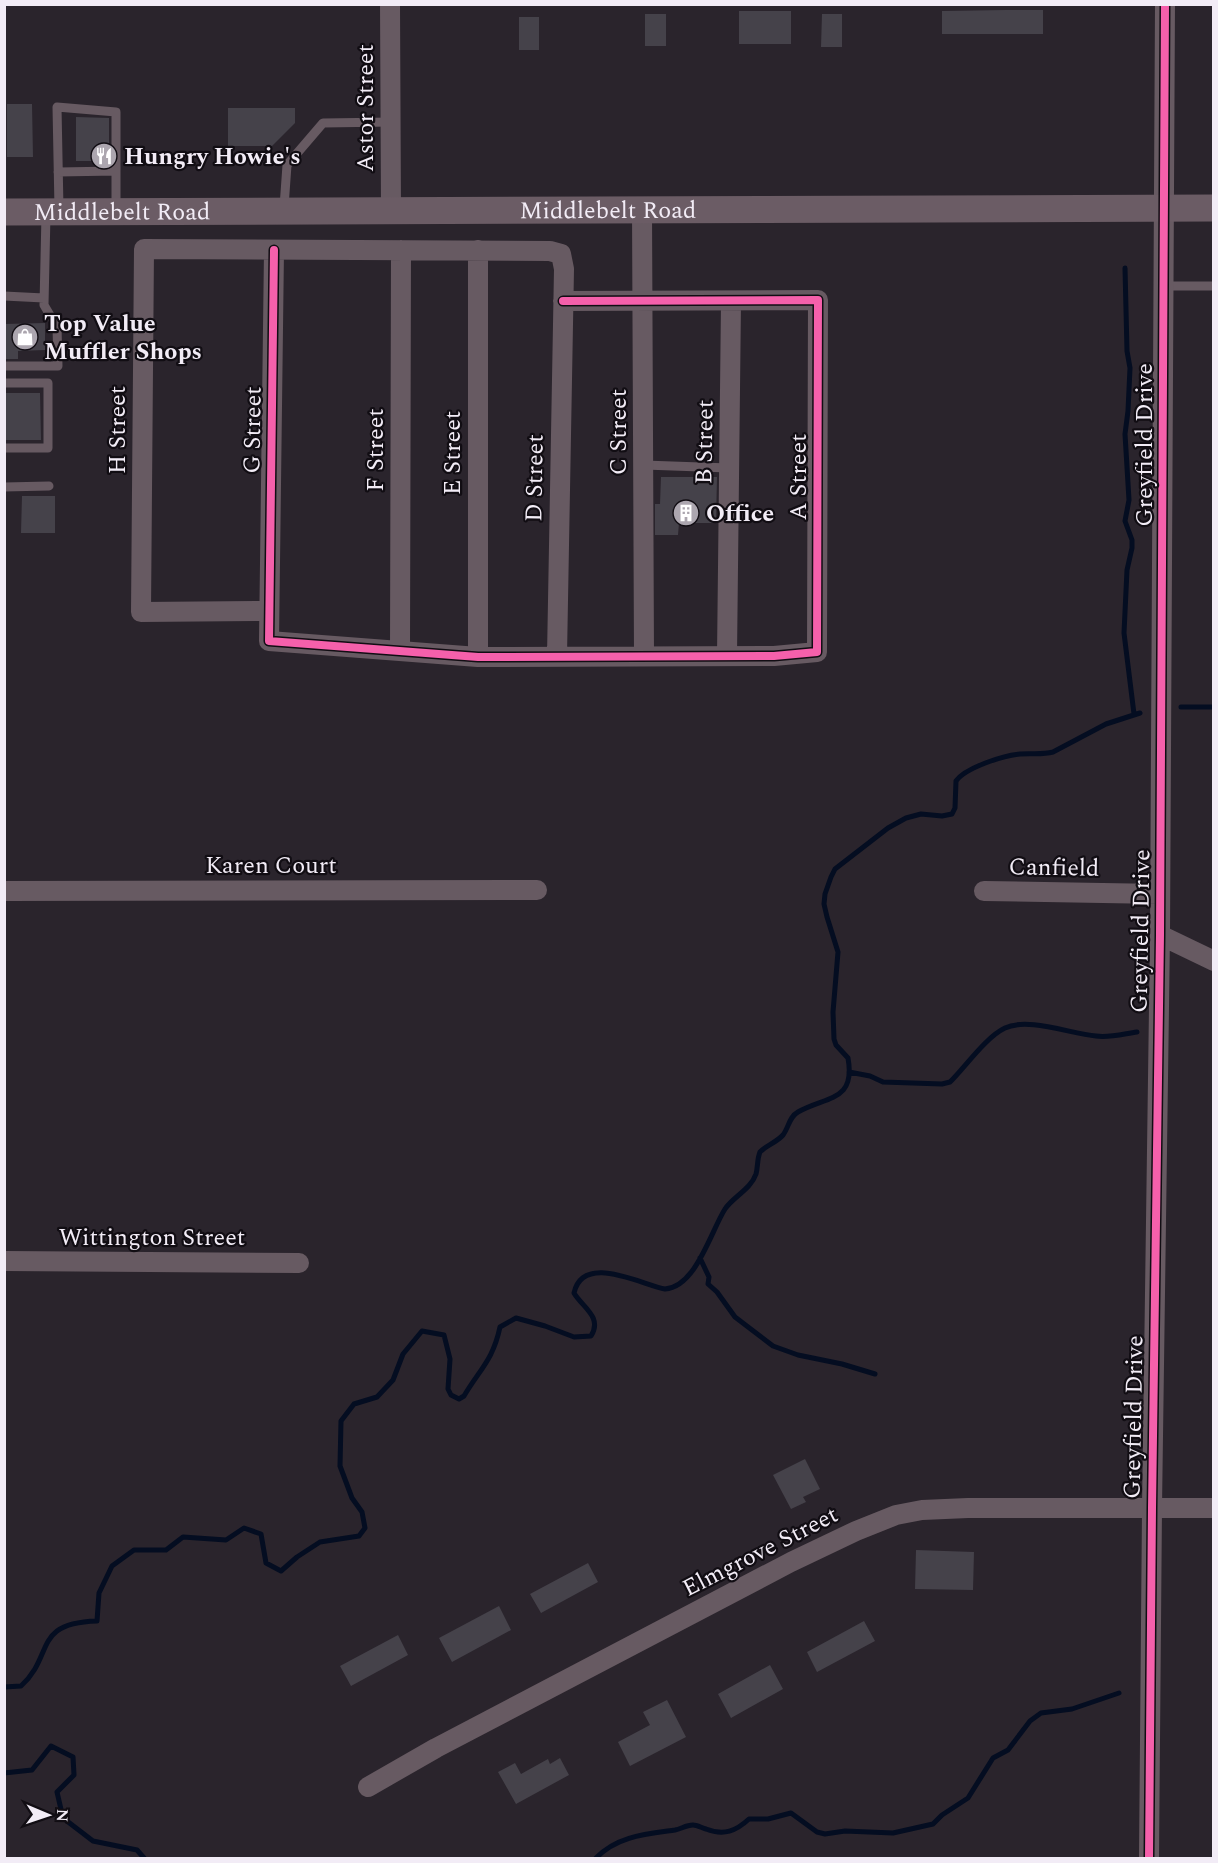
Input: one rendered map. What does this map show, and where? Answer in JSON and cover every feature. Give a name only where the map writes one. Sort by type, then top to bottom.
[{"type":"street","name":"Astor Street","points":[[390,4],[391,211]]},
{"type":"street","name":"Greyfield Drive","points":[[1149,1858],[1160,935],[1165,4]]},
{"type":"street","name":"Middlebelt Road","points":[[4,212],[1214,208]]},
{"type":"street","name":"C Street","points":[[642,209],[644,655]]},
{"type":"street","name":"H Street","points":[[268,611],[141,612],[144,249],[274,250]]},
{"type":"street","points":[[274,250],[478,250]]},
{"type":"street","name":"G Street","points":[[274,250],[268,641],[399,650]]},
{"type":"street","name":"F Street","points":[[399,650],[401,250]]},
{"type":"street","name":"D Street","points":[[478,250],[550,251],[561,254],[564,269],[557,656]]},
{"type":"street","name":"E Street","points":[[478,250],[478,657]]},
{"type":"street","name":"A Street","points":[[563,301],[818,300],[817,652],[774,656],[727,656]]},
{"type":"street","name":"B Street","points":[[727,656],[731,301]]},
{"type":"street","points":[[399,650],[478,657],[727,656]]},
{"type":"street","name":"Karen Court","points":[[4,891],[537,890]]},
{"type":"street","name":"Canfield","points":[[984,891],[1160,894]]},
{"type":"street","points":[[1160,935],[1214,961]]},
{"type":"street","name":"Wittington Street","points":[[4,1261],[299,1263]]},
{"type":"street","name":"Elmgrove Street","points":[[368,1787],[436,1748],[791,1562],[896,1515],[922,1510],[968,1508],[1214,1508]]},
{"type":"lane","points":[[4,366],[58,366],[57,327],[44,305],[58,172],[57,107],[116,112],[116,212]]},
{"type":"lane","points":[[284,211],[287,165],[323,123],[391,122]]},
{"type":"lane","points":[[58,172],[116,171]]},
{"type":"lane","points":[[1165,286],[1214,286]]},
{"type":"lane","points":[[4,296],[44,298]]},
{"type":"lane","points":[[4,383],[48,383],[48,448],[4,448]]},
{"type":"lane","points":[[644,465],[729,468]]},
{"type":"lane","points":[[4,487],[49,486]]},
{"type":"building","points":[[1043,10],[1043,34],[942,34],[942,11]]},
{"type":"building","points":[[739,11],[791,11],[791,44],[739,44]]},
{"type":"building","points":[[645,14],[666,14],[666,46],[645,46]]},
{"type":"building","points":[[822,14],[842,14],[842,47],[821,47]]},
{"type":"building","points":[[519,17],[539,17],[539,50],[519,50]]},
{"type":"building","points":[[7,104],[32,104],[33,157],[7,157]]},
{"type":"building","points":[[228,108],[295,108],[295,123],[272,146],[228,146]]},
{"type":"building","points":[[76,117],[109,118],[109,161],[76,161]]},
{"type":"building","name":"Top Value Muffler Shops","points":[[45,323],[45,350],[18,351],[18,359],[4,359],[4,324]]},
{"type":"building","points":[[4,393],[40,393],[41,440],[4,440]]},
{"type":"building","name":"Office","points":[[661,477],[717,477],[716,523],[679,523],[678,535],[655,535],[655,504],[660,504]]},
{"type":"building","points":[[22,496],[55,496],[55,533],[21,533]]},
{"type":"building","points":[[805,1459],[820,1489],[803,1497],[806,1502],[791,1509],[773,1475]]},
{"type":"building","points":[[916,1550],[974,1552],[973,1590],[915,1589]]},
{"type":"building","points":[[588,1563],[598,1582],[541,1613],[530,1594]]},
{"type":"building","points":[[499,1606],[511,1630],[452,1662],[439,1638]]},
{"type":"building","points":[[864,1621],[875,1641],[817,1672],[807,1652]]},
{"type":"building","points":[[398,1635],[408,1655],[351,1686],[340,1666]]},
{"type":"building","points":[[770,1665],[783,1689],[731,1718],[718,1694]]},
{"type":"building","points":[[667,1700],[686,1737],[630,1766],[618,1742],[650,1725],[643,1712]]},
{"type":"building","points":[[560,1758],[569,1775],[516,1804],[498,1772],[515,1763],[521,1774],[548,1759],[550,1764]]},
{"type":"waterway","points":[[1125,268],[1127,351],[1130,368],[1125,434],[1129,500],[1125,521],[1132,540],[1132,548],[1127,570],[1124,633],[1134,714]]},
{"type":"waterway","points":[[1181,707],[1214,707]]},
{"type":"waterway","points":[[4,1687],[21,1686],[38,1663],[53,1634],[76,1623],[97,1621],[99,1593],[112,1566],[134,1550],[166,1550],[183,1537],[226,1540],[244,1528],[261,1534],[266,1563],[281,1571],[320,1542],[359,1536],[365,1528],[362,1512],[352,1498],[340,1466],[341,1421],[354,1404],[377,1397],[393,1380],[403,1354],[422,1331],[444,1335],[450,1359],[448,1389],[451,1395],[459,1399],[464,1396],[490,1356],[500,1327],[516,1318],[574,1337],[591,1336],[595,1323],[574,1293],[579,1281],[588,1275],[614,1274],[665,1289],[676,1286],[685,1279],[694,1269],[725,1209],[754,1179],[760,1152],[783,1135],[795,1114],[836,1096],[848,1083],[848,1058],[836,1045],[834,1039],[833,1012],[838,952],[824,904],[825,894],[835,869],[888,828],[906,818],[921,814],[942,816],[952,814],[955,808],[956,781],[968,771],[1013,755],[1053,752],[1106,724],[1140,713]]},
{"type":"waterway","points":[[849,1072],[870,1076],[883,1082],[942,1084],[950,1082],[976,1052],[998,1032],[1014,1025],[1037,1025],[1101,1036],[1137,1032]]},
{"type":"waterway","points":[[700,1258],[709,1277],[708,1284],[717,1292],[735,1317],[773,1346],[798,1355],[842,1364],[875,1374]]},
{"type":"waterway","points":[[596,1858],[613,1845],[632,1837],[693,1825],[724,1832],[739,1827],[749,1819],[768,1819],[791,1813],[817,1832],[825,1834],[845,1831],[893,1833],[933,1824],[942,1815],[968,1798],[993,1758],[1008,1750],[1030,1721],[1041,1713],[1072,1709],[1119,1693]]},
{"type":"waterway","points":[[4,1773],[32,1770],[51,1746],[73,1757],[74,1775],[57,1792],[63,1818],[93,1841],[137,1850],[144,1858]]},
{"type":"cycle path","points":[[1149,1858],[1160,935],[1165,4]]},
{"type":"cycle path","points":[[274,250],[269,641],[478,657],[774,656],[817,652],[818,300],[563,301]]},
{"type":"place","name":"Hungry Howie's","points":[[104,156]]},
{"type":"place","name":"Top Value Muffler Shops","points":[[25,337]]},
{"type":"place","name":"Office","points":[[686,513]]}]
